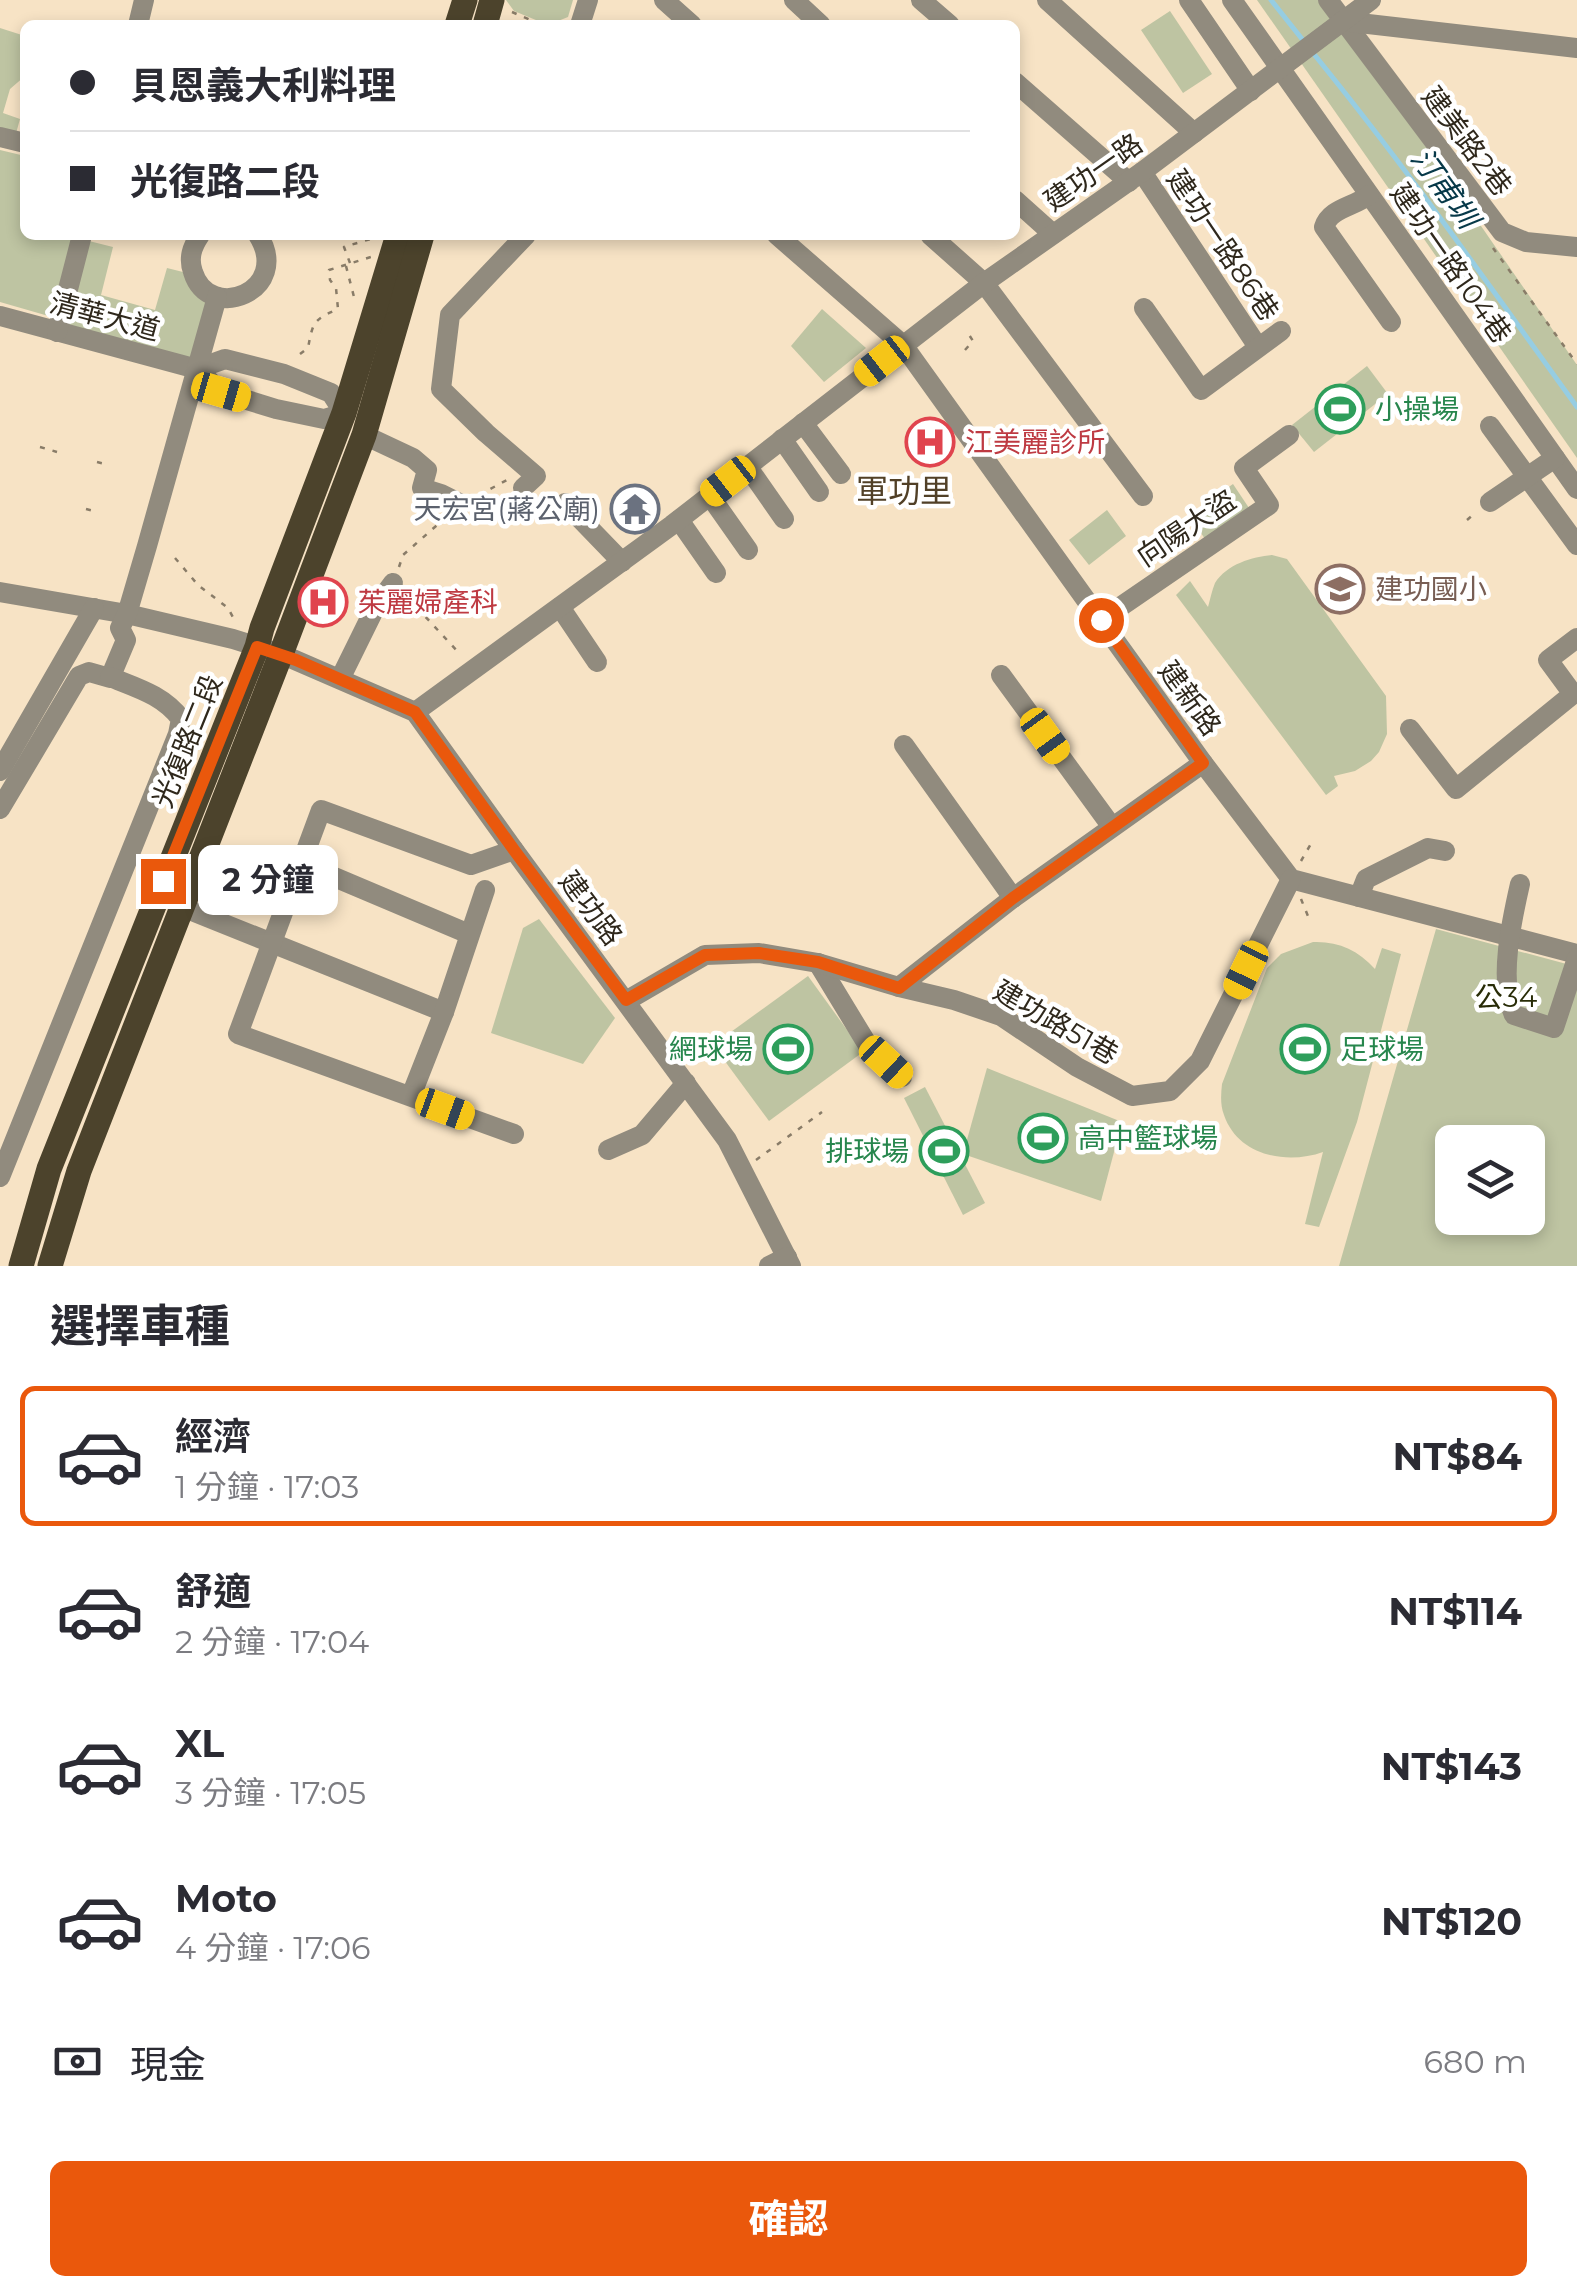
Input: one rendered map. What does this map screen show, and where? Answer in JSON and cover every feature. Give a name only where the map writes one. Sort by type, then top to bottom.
[{"type":"main road","name":"光復路二段","points":[[359,423],[387,240]]},
{"type":"main road","name":"光復路二段","points":[[21,1266],[49,1168],[269,651],[359,423],[420,240]]},
{"type":"main road","name":"光復路二段","points":[[50,1266],[78,1171],[182,906],[269,651]]},
{"type":"street","points":[[664,0],[686,20]]},
{"type":"street","points":[[921,0],[944,20]]},
{"type":"street","points":[[1047,0],[1194,133]]},
{"type":"street","points":[[1190,0],[1251,91]]},
{"type":"street","name":"建功一路104巷","points":[[1232,0],[1577,489]]},
{"type":"street","name":"建美路2巷","points":[[1328,0],[1338,25],[1502,232],[1526,242],[1577,248]]},
{"type":"street","name":"建功一路","points":[[415,712],[679,520],[984,283],[1136,177],[1370,0]]},
{"type":"street","points":[[1338,25],[1577,48]]},
{"type":"street","name":"建功一路86巷","points":[[1020,86],[1136,177],[1258,347]]},
{"type":"street","points":[[1369,195],[1333,213],[1324,227],[1391,322]]},
{"type":"street","points":[[1020,205],[1052,234]]},
{"type":"street","points":[[57,332],[81,240]]},
{"type":"street","points":[[197,240],[190,256],[196,281],[217,297],[229,298],[252,291],[261,282],[267,258],[261,240]]},
{"type":"street","points":[[521,240],[450,315],[441,389],[536,476],[523,488]]},
{"type":"street","name":"建新路","points":[[788,240],[903,345],[1203,763],[1291,879]]},
{"type":"street","points":[[936,240],[984,283],[1143,496]]},
{"type":"street","points":[[110,677],[126,640],[120,628],[217,297]]},
{"type":"street","points":[[1144,308],[1201,390],[1281,330]]},
{"type":"street","name":"清華大道","points":[[0,316],[197,368],[221,392],[276,408],[359,423]]},
{"type":"street","name":"清華大道","points":[[197,368],[225,359],[284,374],[332,393],[359,423]]},
{"type":"street","points":[[359,423],[427,470],[422,488],[460,504]]},
{"type":"street","points":[[803,423],[841,474]]},
{"type":"street","points":[[1490,426],[1577,545]]},
{"type":"street","name":"向陽大盜","points":[[1101,620],[1269,505],[1244,468],[1289,435]]},
{"type":"street","points":[[782,439],[819,492]]},
{"type":"street","points":[[1485,506],[1556,458]]},
{"type":"street","points":[[748,466],[784,519]]},
{"type":"street","points":[[710,496],[748,550]]},
{"type":"street","points":[[565,502],[622,562]]},
{"type":"street","points":[[679,520],[716,573]]},
{"type":"street","points":[[340,679],[376,606],[393,583]]},
{"type":"street","points":[[0,592],[127,614],[269,651],[415,712]]},
{"type":"street","points":[[560,606],[597,662]]},
{"type":"street","points":[[0,771],[94,608]]},
{"type":"street","points":[[1410,728],[1456,789],[1573,694],[1548,660],[1577,638]]},
{"type":"street","points":[[0,809],[79,676],[89,672],[110,677],[158,696],[181,719],[0,1177]]},
{"type":"street","points":[[1001,675],[1112,827]]},
{"type":"street","name":"建功路","points":[[415,712],[727,1140],[782,1263]]},
{"type":"street","points":[[904,744],[1013,898]]},
{"type":"street","points":[[899,988],[1013,898],[1203,763]]},
{"type":"street","points":[[514,850],[471,866],[321,810],[238,1034],[514,1134]]},
{"type":"street","points":[[1359,896],[1366,879],[1428,848],[1445,851]]},
{"type":"street","points":[[301,863],[469,934]]},
{"type":"street","points":[[1291,879],[1508,936],[1577,956],[1554,1028],[1514,1015],[1509,1003],[1508,936],[1520,884]]},
{"type":"street","name":"建功路51巷","points":[[626,1000],[705,955],[759,953],[818,962],[1001,1016],[1077,1067],[1132,1096],[1170,1091],[1200,1060],[1291,879]]},
{"type":"street","points":[[411,1096],[485,890]]},
{"type":"street","points":[[182,906],[444,1012]]},
{"type":"street","points":[[818,962],[869,1047],[902,1077]]},
{"type":"street","points":[[608,1150],[642,1135],[686,1083]]},
{"type":"path","points":[[498,1],[529,20]]},
{"type":"path","points":[[360,296],[354,296],[344,248],[373,240]]},
{"type":"path","points":[[300,354],[308,348],[312,325],[338,309],[329,270],[372,256]]},
{"type":"path","points":[[966,330],[973,341],[966,350]]},
{"type":"path","points":[[40,447],[57,452]]},
{"type":"path","points":[[98,462],[109,465]]},
{"type":"path","points":[[474,669],[393,583],[404,555],[460,504],[510,478],[523,488]]},
{"type":"path","points":[[1466,520],[1485,506]]},
{"type":"path","points":[[86,509],[98,512]]},
{"type":"path","points":[[175,558],[236,619]]},
{"type":"path","points":[[1291,879],[1312,842]]},
{"type":"path","points":[[742,1170],[822,1112]]},
{"type":"green space","points":[[506,0],[573,0],[568,17],[560,20],[536,20],[514,11]]},
{"type":"green space","points":[[1257,0],[1325,0],[1577,365],[1577,458]]},
{"type":"green space","points":[[1170,11],[1212,74],[1183,93],[1141,30]]},
{"type":"green space","points":[[0,28],[20,34],[20,80],[10,89],[3,113],[20,119],[15,137],[0,132]]},
{"type":"green space","points":[[0,150],[20,155],[20,240],[72,240],[52,317],[0,302]]},
{"type":"green space","points":[[89,241],[113,247],[101,295],[155,310],[167,268],[187,273],[211,302],[195,362],[66,326]]},
{"type":"green space","points":[[822,309],[866,348],[824,382],[791,346]]},
{"type":"green space","name":"小操場","points":[[1367,366],[1388,394],[1314,452],[1292,425]]},
{"type":"green space","points":[[1233,484],[1249,508],[1205,539],[1189,515]]},
{"type":"green space","points":[[1107,510],[1126,536],[1089,565],[1069,540]]},
{"type":"green space","points":[[1272,555],[1287,559],[1386,696],[1387,734],[1379,752],[1355,771],[1334,776],[1338,786],[1326,795],[1176,595],[1190,581],[1208,607],[1215,583],[1226,571],[1248,560]]},
{"type":"green space","points":[[539,919],[615,1018],[583,1064],[491,1033],[523,928]]},
{"type":"green space","name":"公34","points":[[1436,929],[1574,966],[1577,971],[1577,1266],[1339,1266]]},
{"type":"green space","points":[[1313,942],[1347,948],[1375,969],[1382,948],[1401,954],[1357,1122],[1319,1227],[1305,1224],[1323,1152],[1280,1157],[1252,1148],[1231,1129],[1221,1100],[1222,1084],[1267,968],[1281,954]]},
{"type":"green space","name":"網球場","points":[[808,976],[863,1052],[769,1121],[713,1045]]},
{"type":"green space","name":"高中籃球場","points":[[987,1068],[1122,1122],[1101,1201],[963,1154]]},
{"type":"green space","name":"排球場","points":[[925,1087],[985,1203],[963,1215],[904,1098]]},
{"type":"waterway","name":"汀甫圳","points":[[1271,0],[1306,44]]},
{"type":"waterway","name":"汀甫圳","points":[[1313,53],[1415,184],[1577,407]]},
{"type":"place","name":"小操場","points":[[1340,409]]},
{"type":"place","name":"江美麗診所","points":[[930,442]]},
{"type":"place","name":"天宏宮(蔣公廟)","points":[[635,509]]},
{"type":"place","name":"建功國小","points":[[1340,589]]},
{"type":"place","name":"茱麗婦產科","points":[[323,602]]},
{"type":"place","name":"網球場","points":[[788,1049]]},
{"type":"place","name":"足球場","points":[[1305,1049]]},
{"type":"place","name":"高中籃球場","points":[[1043,1138]]},
{"type":"place","name":"排球場","points":[[944,1151]]},
{"type":"district","name":"軍功里","points":[[904,490]]},
{"type":"route","points":[[163,881],[257,647],[415,712],[626,1000],[705,955],[759,953],[818,962],[899,988],[1013,898],[1203,763],[1101,620]]}]
